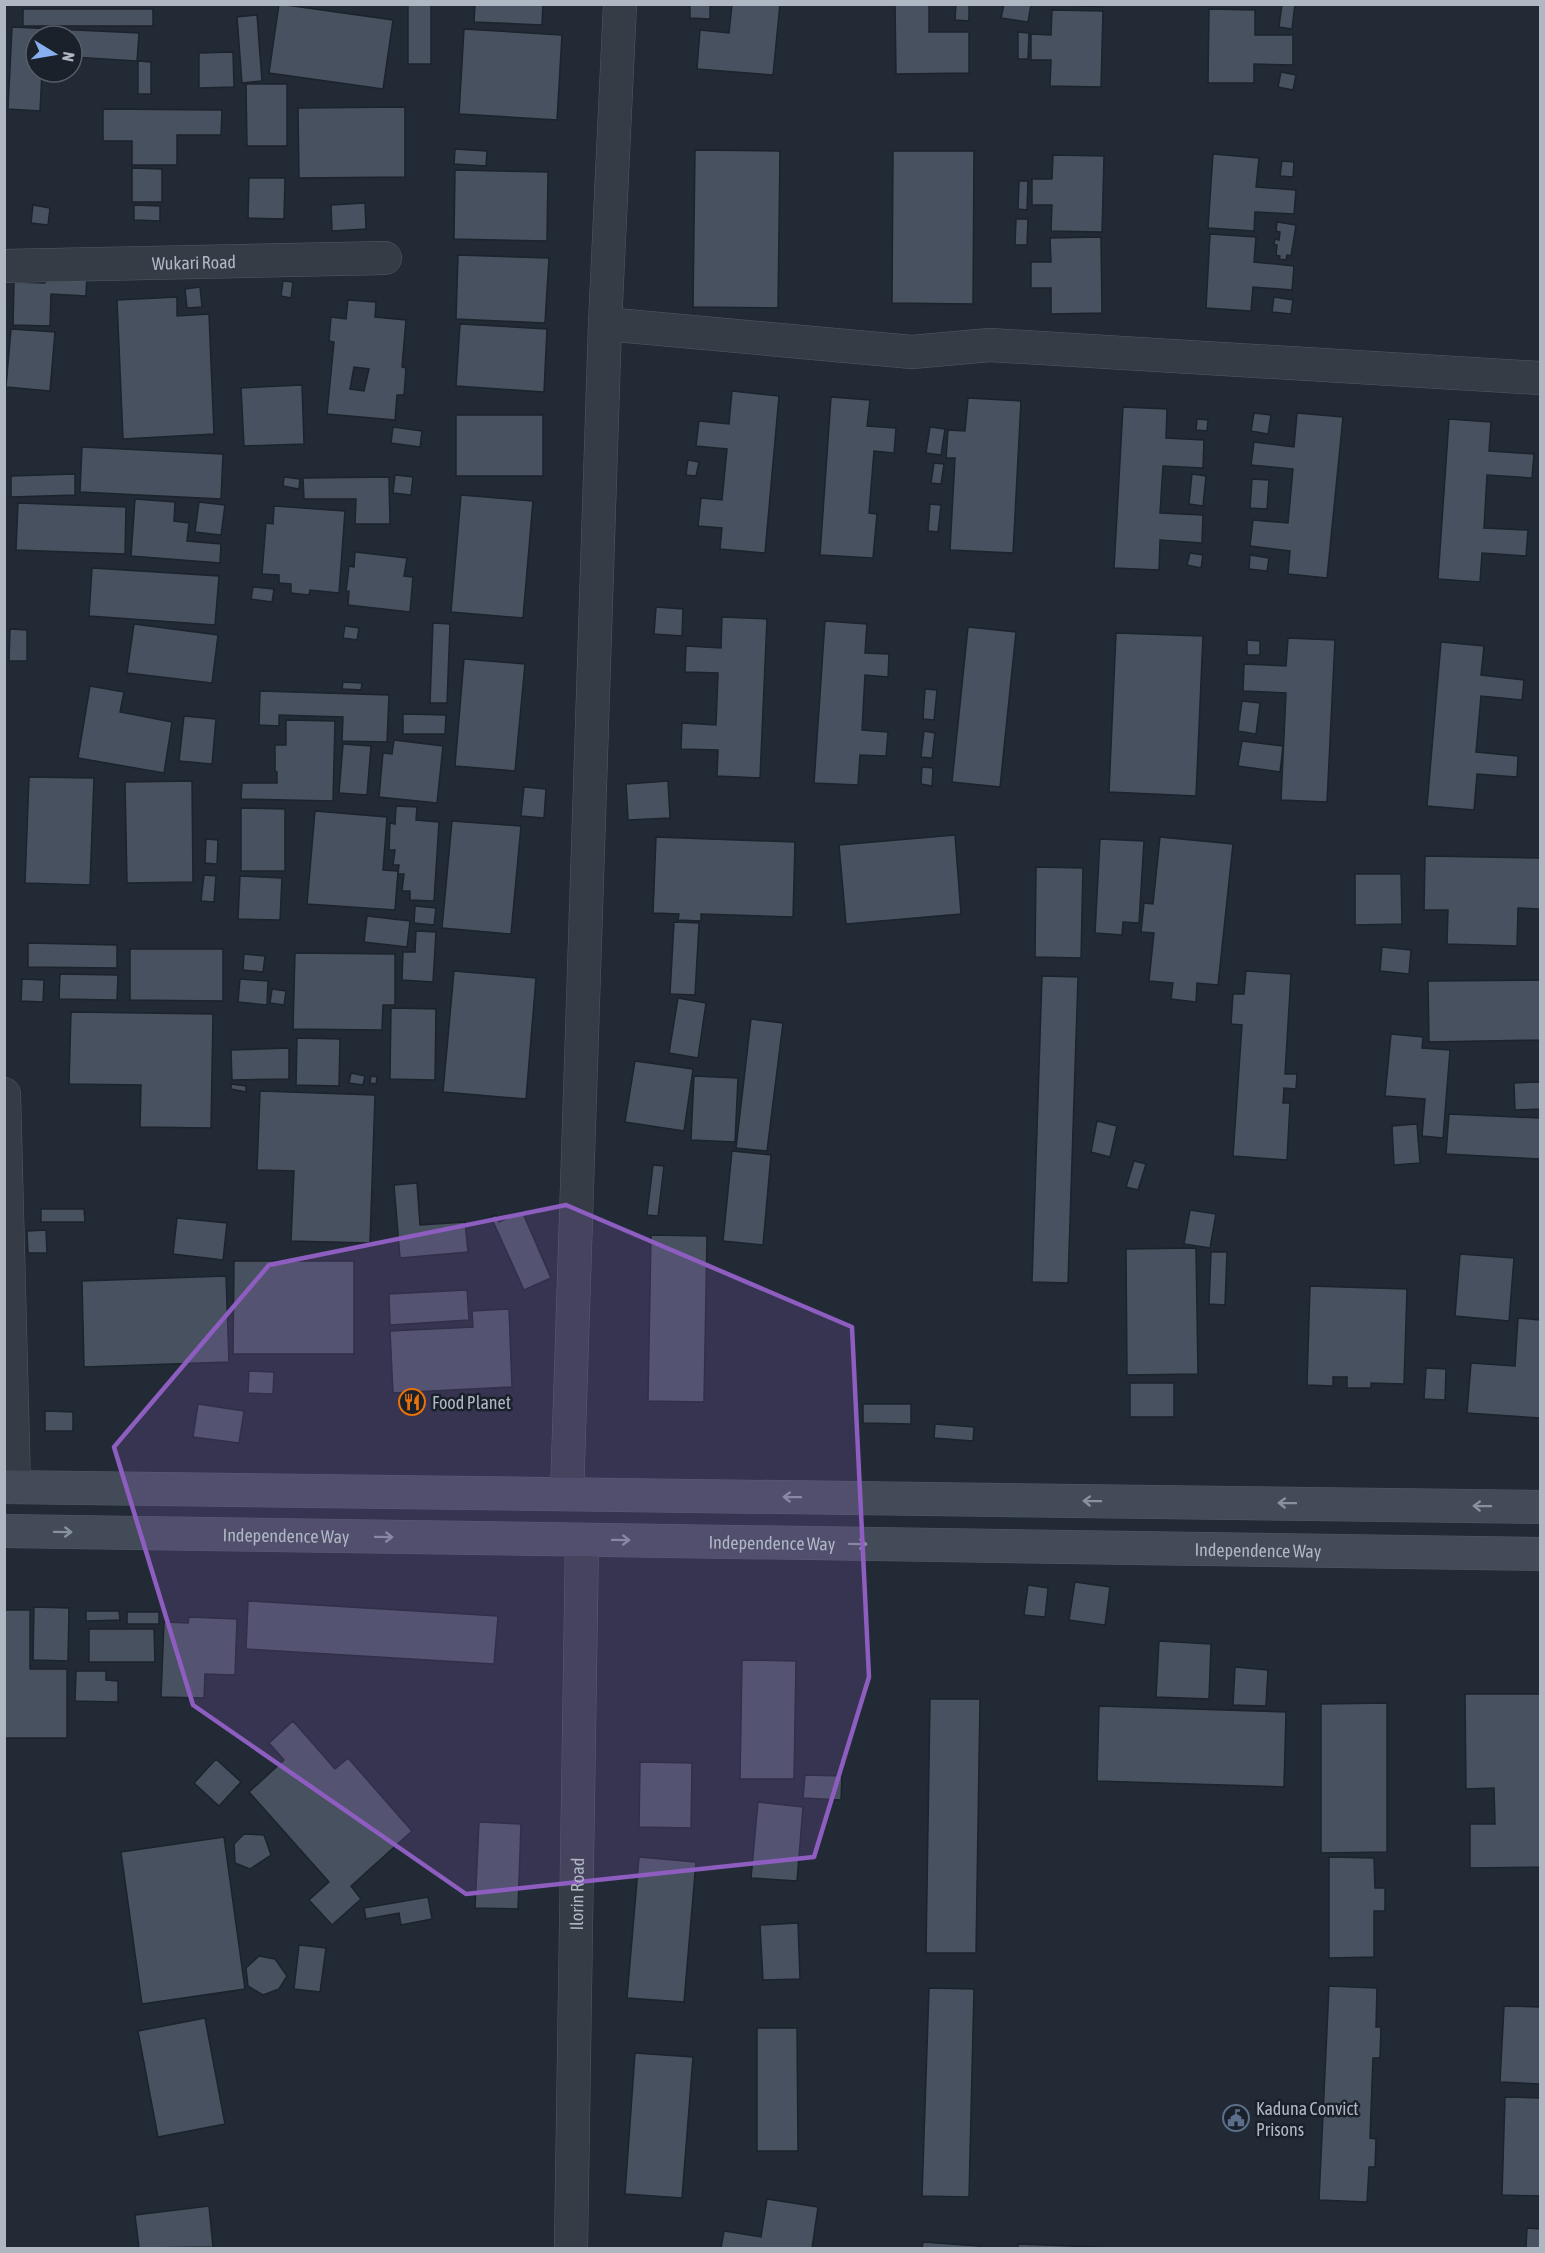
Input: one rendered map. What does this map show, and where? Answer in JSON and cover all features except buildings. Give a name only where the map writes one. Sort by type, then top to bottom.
[{"type":"main road","points":[[9,1487],[1540,1507]]},
{"type":"main road","name":"Independence Way","points":[[4,1531],[1540,1554]]},
{"type":"street","points":[[567,1494],[605,324],[620,4]]},
{"type":"street","name":"Wukari Road","points":[[4,267],[385,258]]},
{"type":"street","points":[[605,324],[912,352],[990,345],[1540,378]]},
{"type":"street","points":[[4,1094],[9,1487]]},
{"type":"street","name":"Ilorin Road","points":[[571,2248],[582,1540]]},
{"type":"highlighted area","points":[[566,1205],[852,1327],[869,1677],[814,1857],[466,1894],[193,1705],[114,1447],[269,1265]]},
{"type":"place","name":"Food Planet","points":[[412,1402]]},
{"type":"place","name":"Kaduna Convict Prisons","points":[[1236,2118]]}]
